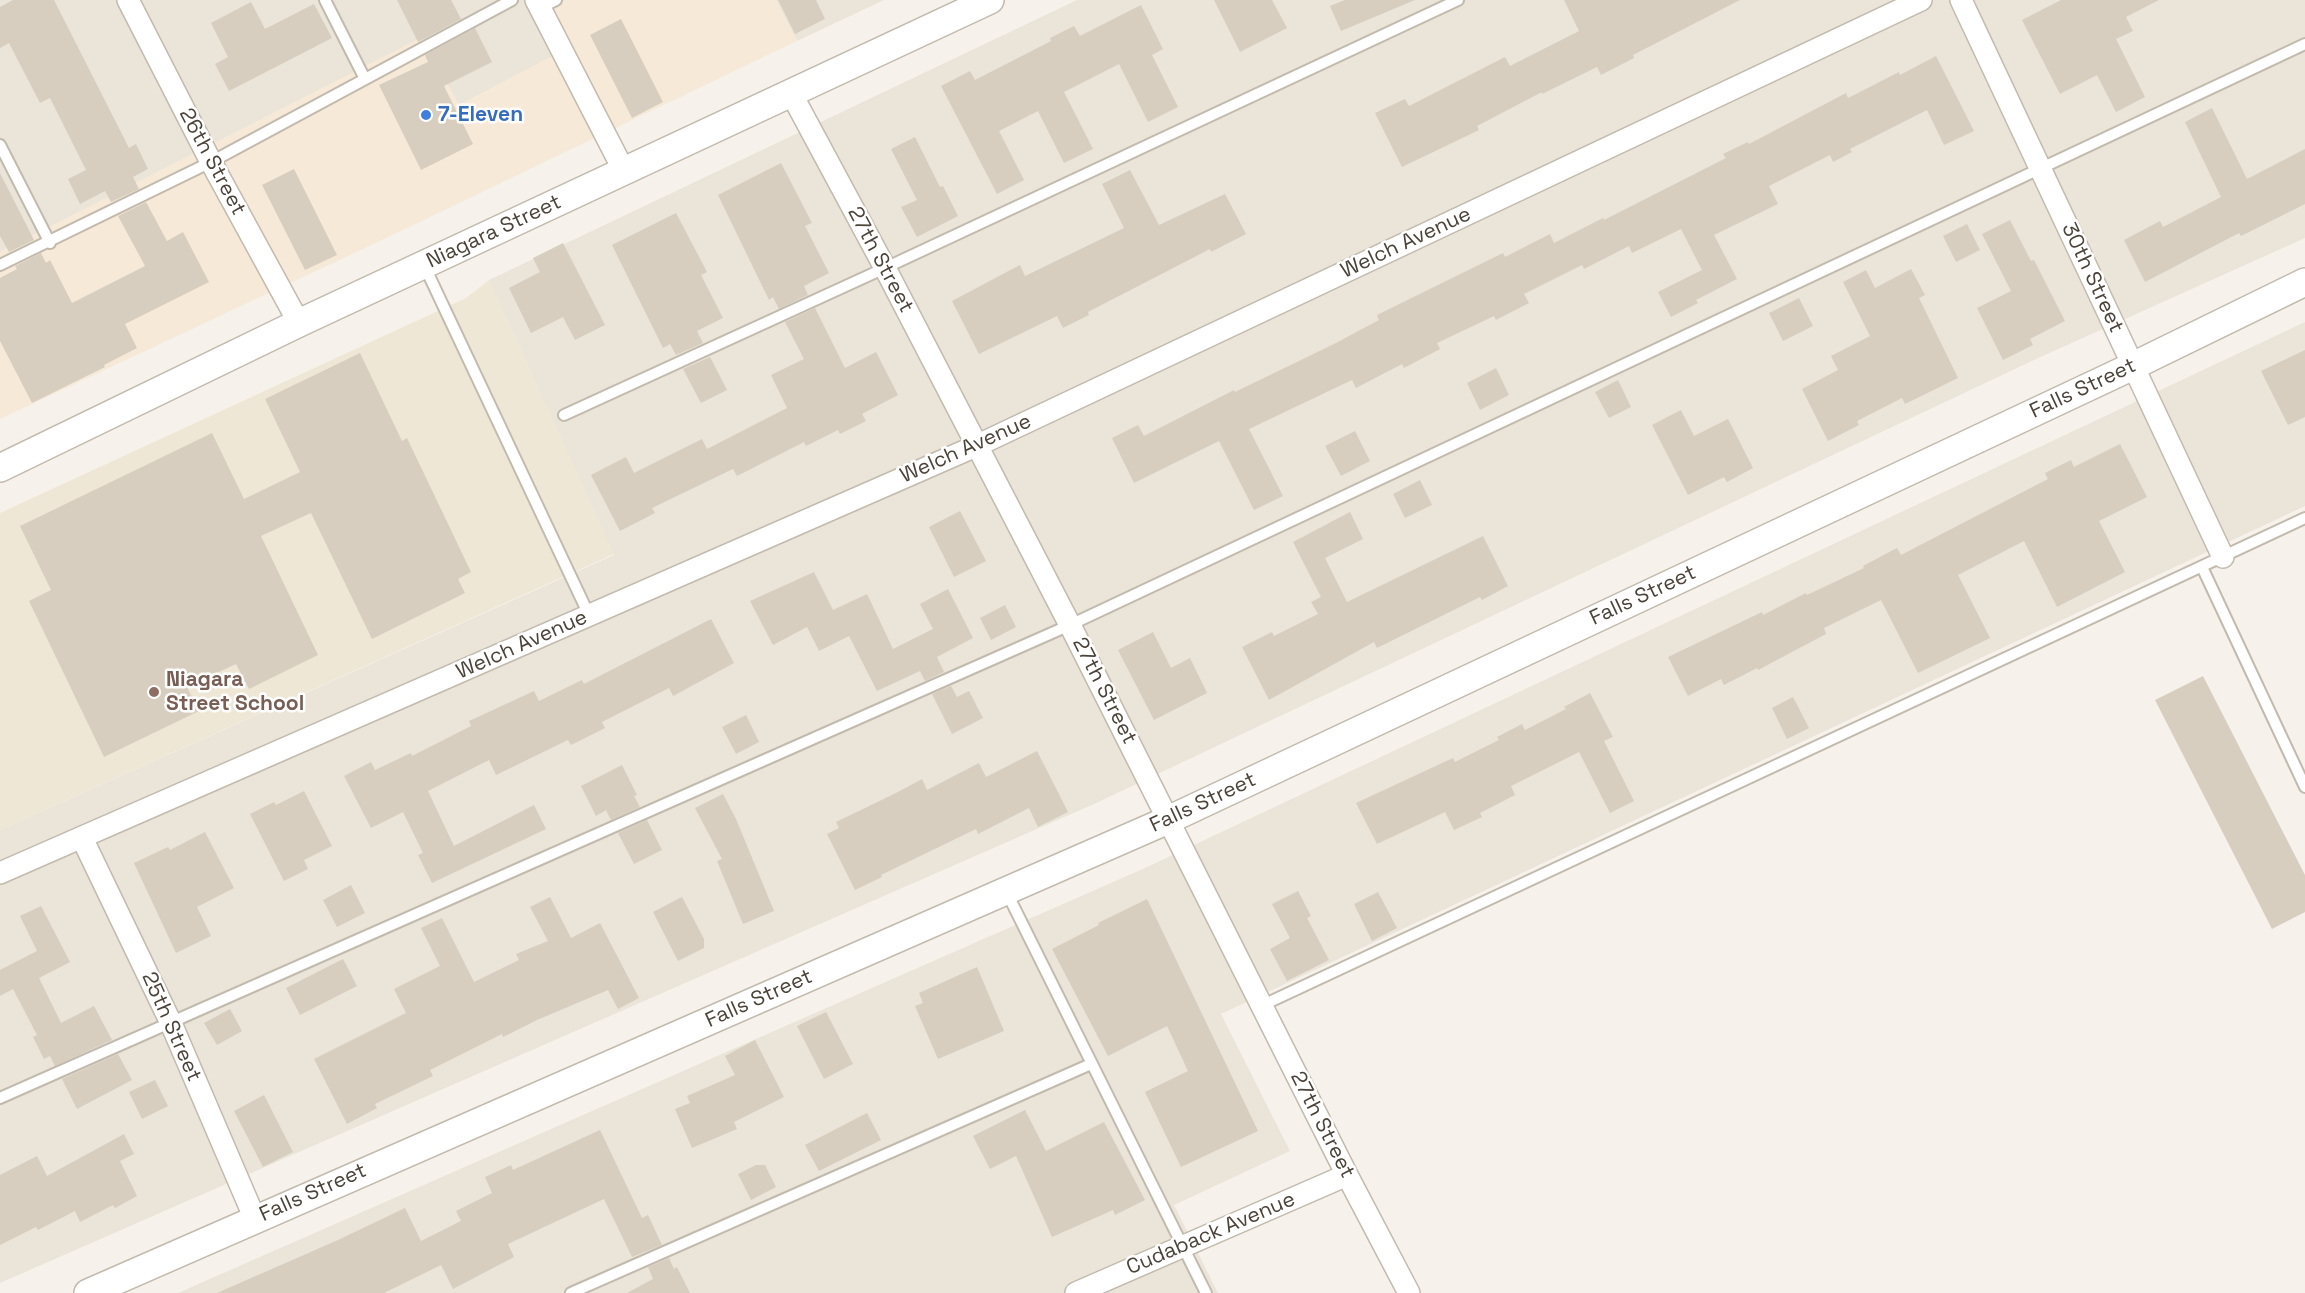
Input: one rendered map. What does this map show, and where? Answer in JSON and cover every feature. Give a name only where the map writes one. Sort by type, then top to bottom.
[{"type":"street","name":"26th Street","points":[[128,0],[210,162],[299,323]]},
{"type":"street","name":"Niagara Street","points":[[0,468],[299,323],[990,0]]},
{"type":"street","name":"Welch Avenue","points":[[0,873],[976,446],[1921,0]]},
{"type":"street","name":"30th Street","points":[[1961,0],[2223,556]]},
{"type":"street","points":[[544,3],[624,171]]},
{"type":"street","name":"27th Street","points":[[791,93],[885,268],[1070,625],[1347,1175],[1409,1293]]},
{"type":"street","name":"Falls Street","points":[[88,1293],[1168,820],[2133,366],[2305,282]]},
{"type":"street","name":"25th Street","points":[[82,838],[170,1022],[255,1219]]},
{"type":"street","name":"Cudaback Avenue","points":[[1076,1293],[1347,1175]]},
{"type":"lane","points":[[325,0],[365,79]]},
{"type":"lane","points":[[0,266],[210,162],[512,0]]},
{"type":"lane","points":[[564,415],[885,268],[1458,0]]},
{"type":"lane","points":[[0,1098],[1070,625],[2305,44]]},
{"type":"lane","points":[[0,145],[50,243]]},
{"type":"lane","points":[[424,265],[589,615]]},
{"type":"lane","points":[[1263,1005],[2305,518]]},
{"type":"lane","points":[[2202,567],[2305,787]]},
{"type":"lane","points":[[1005,890],[1206,1293]]},
{"type":"lane","points":[[571,1293],[1091,1064]]},
{"type":"shaded area","points":[[0,0],[566,0],[552,7],[572,46],[459,105],[422,38],[0,252]]},
{"type":"shaded area","points":[[566,0],[776,0],[797,41],[380,241],[0,419],[0,252],[422,37],[459,105],[571,46],[552,7]]},
{"type":"shaded area","points":[[776,0],[884,0],[797,41]]},
{"type":"shaded area","points":[[1077,0],[2305,0],[2305,238],[2036,359],[1094,804],[0,1283],[0,830],[614,555],[489,280]]},
{"type":"shaded area","name":"Niagara Street School","points":[[489,280],[614,554],[0,830],[0,513],[466,298]]},
{"type":"shaded area","points":[[2305,322],[2305,506],[1221,1014],[1290,1151],[1174,1205],[1218,1293],[178,1293],[1145,868]]},
{"type":"building","points":[[13,0],[54,0],[129,148],[136,144],[148,169],[133,177],[139,189],[111,202],[105,191],[80,204],[68,179],[86,170],[50,98],[40,103],[9,43],[0,48],[0,7]]},
{"type":"building","points":[[397,0],[451,0],[461,19],[418,42]]},
{"type":"building","points":[[778,0],[816,0],[825,19],[795,34]]},
{"type":"building","points":[[1214,0],[1272,0],[1287,28],[1240,52]]},
{"type":"building","points":[[1345,0],[1415,0],[1341,31],[1330,6]]},
{"type":"building","points":[[1564,0],[1740,0],[1633,55],[1634,58],[1601,75],[1597,67],[1542,94],[1542,92],[1477,126],[1479,130],[1402,167],[1375,113],[1405,99],[1409,106],[1505,57],[1510,66],[1579,31]]},
{"type":"building","points":[[2061,0],[2159,0],[2126,17],[2133,31],[2116,39],[2145,97],[2116,112],[2097,75],[2060,94],[2022,20]]},
{"type":"building","points":[[251,2],[265,29],[314,4],[332,38],[229,91],[215,64],[228,57],[211,23]]},
{"type":"building","points":[[1141,5],[1163,49],[1152,55],[1178,107],[1148,122],[1119,64],[1064,92],[1093,149],[1064,163],[1038,111],[999,131],[1024,180],[997,194],[941,86],[970,71],[975,80],[1051,41],[1050,38],[1074,26],[1080,36]]},
{"type":"building","points":[[621,19],[663,102],[632,118],[590,35]]},
{"type":"building","name":"7-Eleven","points":[[475,28],[492,62],[444,86],[473,144],[421,170],[379,85],[428,62],[425,55]]},
{"type":"building","points":[[1936,56],[1974,131],[1944,145],[1927,110],[1850,149],[1852,152],[1833,162],[1830,155],[1769,186],[1778,204],[1714,235],[1737,279],[1696,300],[1698,303],[1671,317],[1658,292],[1702,270],[1681,229],[1632,253],[1629,246],[1584,269],[1582,265],[1524,294],[1529,303],[1496,320],[1494,316],[1437,343],[1440,349],[1404,368],[1402,364],[1356,388],[1352,380],[1249,429],[1283,496],[1254,510],[1219,441],[1134,483],[1112,438],[1138,425],[1144,436],[1234,390],[1235,392],[1334,344],[1379,320],[1377,315],[1503,253],[1505,257],[1550,234],[1554,243],[1726,158],[1723,154],[1748,142],[1749,144],[1846,93],[1848,98]]},
{"type":"building","points":[[2212,108],[2247,179],[2305,149],[2305,204],[2241,236],[2239,233],[2145,282],[2124,240],[2160,221],[2163,227],[2221,197],[2185,122]]},
{"type":"building","points":[[915,137],[940,187],[943,186],[958,216],[917,237],[901,207],[917,200],[891,149]]},
{"type":"building","points":[[781,163],[812,223],[805,226],[829,273],[804,286],[808,295],[779,309],[773,297],[769,300],[718,195]]},
{"type":"building","points":[[294,169],[337,255],[305,270],[262,185]]},
{"type":"building","points":[[1130,170],[1159,225],[1225,194],[1246,234],[1211,252],[1210,249],[1088,312],[1089,315],[1063,328],[1057,316],[979,354],[952,301],[1020,265],[1025,276],[1124,228],[1102,184]]},
{"type":"building","points":[[0,173],[34,240],[9,252],[0,236]]},
{"type":"building","points":[[146,202],[167,241],[183,232],[209,282],[125,324],[137,348],[104,365],[105,367],[32,403],[0,341],[0,278],[17,269],[15,266],[41,253],[46,263],[50,260],[72,303],[145,266],[118,216]]},
{"type":"building","points":[[676,213],[707,272],[701,275],[723,318],[697,331],[703,343],[676,355],[670,344],[663,348],[612,245]]},
{"type":"building","points":[[2010,220],[2031,261],[2034,260],[2065,321],[2030,339],[2033,345],[2003,360],[1977,308],[2011,291],[1982,234]]},
{"type":"building","points":[[1967,224],[1980,250],[1956,262],[1943,236]]},
{"type":"building","points":[[563,243],[605,325],[575,340],[563,317],[531,333],[509,288],[540,272],[533,258]]},
{"type":"building","points":[[1911,269],[1925,295],[1919,298],[1958,378],[1905,404],[1902,398],[1857,421],[1859,425],[1828,441],[1802,389],[1838,370],[1831,356],[1870,336],[1843,282],[1866,270],[1875,288]]},
{"type":"building","points":[[1799,298],[1813,326],[1783,341],[1769,313]]},
{"type":"building","points":[[815,308],[845,368],[876,352],[898,395],[862,414],[866,421],[840,434],[838,430],[806,446],[804,442],[737,476],[733,469],[652,508],[655,513],[620,531],[591,475],[626,457],[634,473],[702,439],[707,449],[787,408],[771,375],[804,359],[785,322]]},
{"type":"building","points":[[2305,350],[2305,417],[2288,425],[2261,371]]},
{"type":"building","points":[[360,353],[402,441],[407,438],[471,572],[458,579],[465,593],[372,639],[311,513],[261,536],[318,655],[249,689],[236,664],[187,687],[199,711],[104,757],[29,601],[51,590],[20,526],[212,433],[244,499],[300,472],[265,399]]},
{"type":"building","points":[[710,357],[727,390],[701,403],[683,369]]},
{"type":"building","points":[[1496,368],[1509,395],[1480,410],[1467,383]]},
{"type":"building","points":[[1618,380],[1631,407],[1609,418],[1595,392]]},
{"type":"building","points":[[1681,410],[1694,436],[1728,419],[1753,468],[1727,482],[1724,477],[1688,495],[1652,425]]},
{"type":"building","points":[[1355,431],[1370,461],[1341,476],[1325,446]]},
{"type":"building","points":[[2120,444],[2147,497],[2099,521],[2125,572],[2057,607],[2024,541],[1958,575],[1990,638],[1918,673],[1881,600],[1824,628],[1826,634],[1758,670],[1757,668],[1724,685],[1721,679],[1688,696],[1668,657],[1762,612],[1763,615],[1806,593],[1807,595],[1864,568],[1863,566],[1897,548],[1901,555],[2048,479],[2045,473],[2071,460],[2074,467]]},
{"type":"building","points":[[1420,480],[1432,505],[1405,518],[1393,494]]},
{"type":"building","points":[[960,511],[986,561],[954,577],[929,527]]},
{"type":"building","points":[[1350,512],[1363,539],[1325,558],[1347,602],[1483,536],[1508,586],[1482,600],[1480,597],[1377,648],[1374,642],[1269,700],[1242,647],[1272,632],[1274,636],[1318,614],[1311,602],[1321,597],[1293,542]]},
{"type":"building","points":[[814,572],[833,610],[867,594],[893,649],[933,629],[920,604],[948,589],[973,638],[937,657],[944,672],[925,681],[920,671],[877,691],[849,636],[819,651],[807,627],[773,645],[750,601]]},
{"type":"building","points":[[1005,605],[1016,627],[991,640],[980,618]]},
{"type":"building","points":[[711,619],[734,663],[673,696],[669,688],[602,722],[605,728],[571,745],[568,740],[496,775],[489,760],[428,791],[454,846],[534,805],[546,829],[432,883],[418,855],[423,853],[403,812],[371,828],[344,776],[371,762],[375,770],[411,753],[412,756],[471,726],[469,721],[534,691],[539,701],[582,680],[584,684]]},
{"type":"building","points":[[1153,632],[1171,668],[1190,658],[1207,693],[1154,720],[1118,650]]},
{"type":"building","points":[[2203,676],[2305,875],[2305,912],[2272,929],[2155,700]]},
{"type":"building","points":[[951,686],[957,697],[969,691],[983,718],[952,734],[932,694]]},
{"type":"building","points":[[1590,693],[1613,737],[1604,741],[1634,801],[1610,813],[1579,752],[1511,786],[1515,795],[1480,813],[1482,817],[1454,830],[1445,812],[1377,844],[1356,803],[1453,758],[1455,762],[1499,740],[1497,737],[1522,724],[1525,730],[1566,709],[1564,707]]},
{"type":"building","points":[[1793,697],[1809,728],[1787,739],[1772,708]]},
{"type":"building","points":[[746,715],[759,742],[736,754],[722,727]]},
{"type":"building","points":[[1037,751],[1068,812],[1038,827],[1029,808],[978,834],[976,829],[855,890],[827,834],[839,828],[836,822],[922,779],[927,790],[979,763],[986,777]]},
{"type":"building","points":[[622,765],[637,795],[634,796],[640,807],[611,820],[606,810],[596,816],[581,786]]},
{"type":"building","points":[[304,791],[332,846],[304,860],[308,869],[284,881],[250,814],[274,802],[276,805]]},
{"type":"building","points":[[723,794],[736,819],[774,911],[743,924],[717,861],[722,859],[695,808]]},
{"type":"building","points":[[647,820],[662,850],[634,864],[618,833]]},
{"type":"building","points":[[205,832],[234,888],[197,907],[211,936],[176,953],[134,863],[168,847],[170,850]]},
{"type":"building","points":[[351,885],[365,913],[337,927],[323,900]]},
{"type":"building","points":[[1298,891],[1311,916],[1307,918],[1329,960],[1287,981],[1270,949],[1290,938],[1272,904]]},
{"type":"building","points":[[1378,892],[1397,928],[1372,941],[1354,904]]},
{"type":"building","points":[[550,897],[571,938],[600,923],[639,998],[618,1009],[608,990],[503,1037],[502,1034],[430,1070],[433,1076],[375,1104],[377,1108],[347,1124],[314,1059],[406,1013],[394,989],[440,966],[421,928],[442,918],[474,982],[519,960],[516,954],[548,941],[530,907]]},
{"type":"building","points":[[682,897],[704,939],[704,948],[678,961],[653,912]]},
{"type":"building","points":[[1147,899],[1258,1131],[1181,1167],[1145,1092],[1188,1071],[1167,1026],[1108,1056],[1052,949]]},
{"type":"building","points":[[41,906],[70,962],[39,978],[61,1023],[94,1006],[112,1040],[55,1066],[50,1056],[44,1059],[33,1037],[37,1035],[13,989],[0,996],[0,970],[37,951],[20,916]]},
{"type":"building","points":[[343,959],[357,986],[300,1015],[286,988]]},
{"type":"building","points":[[977,967],[1004,1031],[938,1059],[915,1006],[923,1003],[919,993]]},
{"type":"building","points":[[230,1009],[242,1031],[217,1045],[204,1023]]},
{"type":"building","points":[[826,1012],[853,1064],[824,1079],[797,1026]]},
{"type":"building","points":[[755,1040],[784,1097],[734,1122],[737,1129],[692,1148],[675,1109],[690,1103],[687,1096],[735,1075],[725,1056]]},
{"type":"building","points":[[118,1054],[132,1080],[77,1109],[62,1079]]},
{"type":"building","points":[[155,1080],[168,1106],[142,1119],[129,1092]]},
{"type":"building","points":[[264,1095],[293,1152],[263,1167],[234,1111]]},
{"type":"building","points":[[1025,1110],[1046,1151],[1104,1122],[1145,1200],[1115,1215],[1113,1210],[1052,1237],[1016,1156],[990,1169],[973,1136]]},
{"type":"building","points":[[867,1113],[881,1140],[819,1171],[805,1145]]},
{"type":"building","points":[[600,1130],[642,1218],[648,1215],[662,1245],[632,1257],[604,1199],[508,1244],[514,1257],[453,1289],[441,1265],[384,1293],[217,1293],[405,1208],[421,1241],[461,1221],[456,1211],[492,1193],[485,1177],[511,1165],[513,1170]]},
{"type":"building","points":[[124,1134],[134,1154],[120,1161],[137,1196],[80,1222],[75,1211],[38,1230],[36,1227],[0,1245],[0,1175],[37,1156],[47,1176]]},
{"type":"building","points":[[756,1165],[765,1165],[776,1187],[751,1200],[738,1174]]},
{"type":"building","points":[[669,1258],[674,1269],[677,1267],[690,1293],[627,1293],[653,1279],[648,1267]]},
{"type":"place","name":"7-Eleven","points":[[426,115]]},
{"type":"place","name":"Niagara Street School","points":[[154,692]]}]
